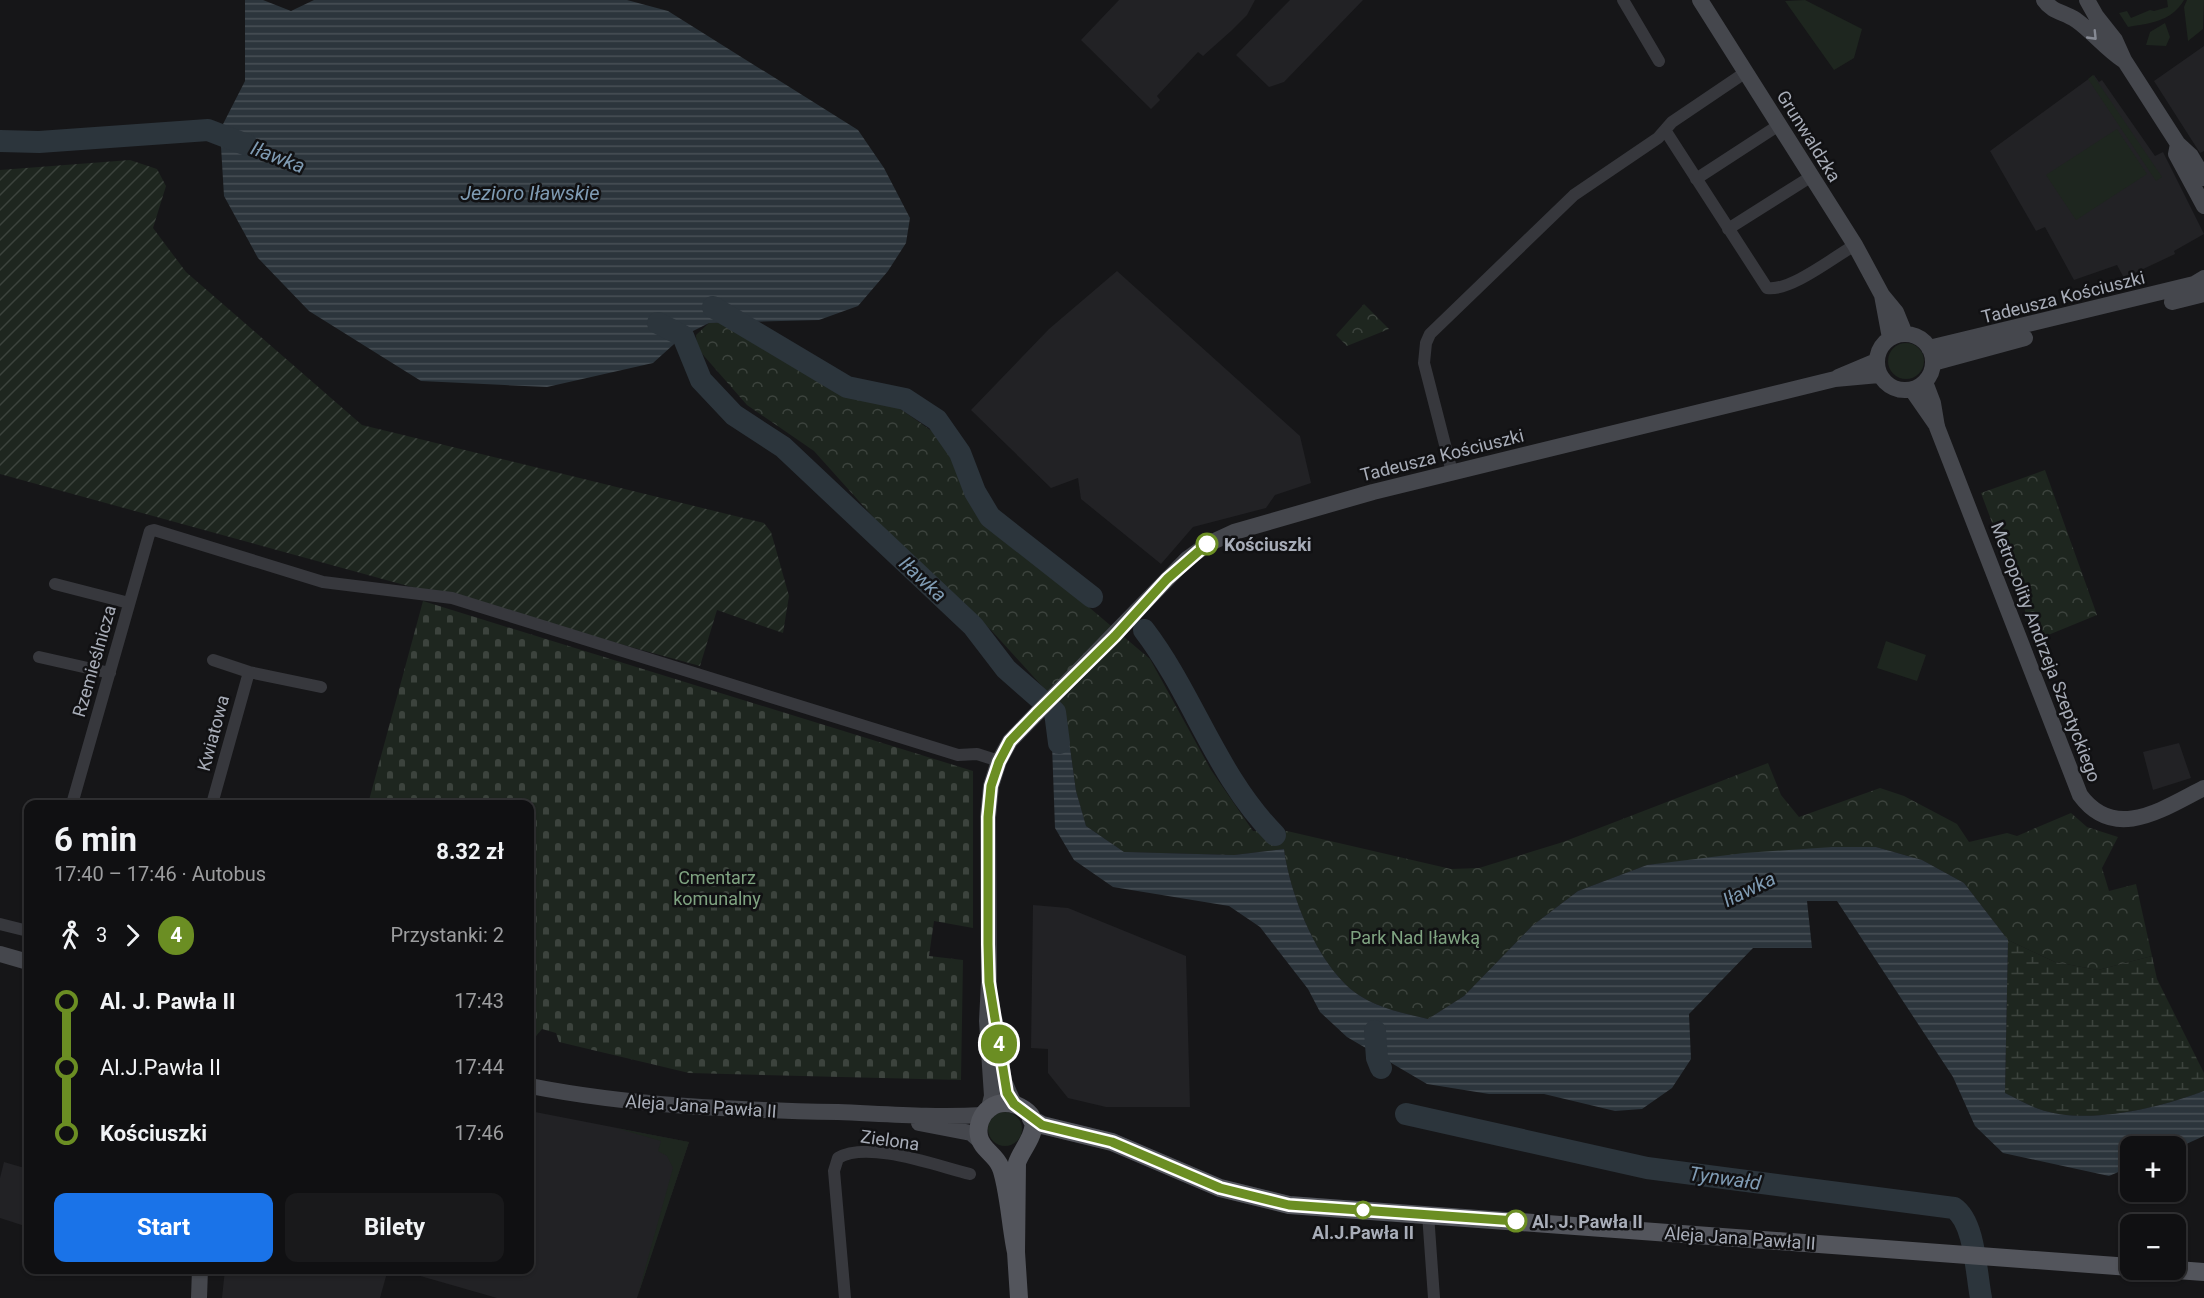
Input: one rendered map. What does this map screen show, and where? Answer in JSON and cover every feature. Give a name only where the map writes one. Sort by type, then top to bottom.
[{"type":"main road","name":"Grunwaldzka","points":[[1700,0],[1855,245],[1882,295],[1896,312],[1898,336]]},
{"type":"main road","points":[[2061,13],[2072,13],[2081,8],[2087,0],[2115,40],[2124,60],[2178,144],[2191,156],[2204,178]]},
{"type":"main road","points":[[2042,1],[2052,9],[2076,20],[2108,50],[2124,60]]},
{"type":"main road","points":[[2178,144],[2176,154],[2204,206]]},
{"type":"main road","name":"Tadeusza Kościuszki","points":[[1931,355],[2194,284],[2204,278]]},
{"type":"main road","name":"Tadeusza Kościuszki","points":[[1931,355],[2204,294]]},
{"type":"main road","points":[[1898,336],[1915,336],[1931,355],[1918,386],[1897,389],[1878,368],[1878,352],[1898,336]]},
{"type":"main road","name":"Tadeusza Kościuszki","points":[[989,982],[988,817],[991,786],[999,762],[1010,741],[1102,649],[1167,579],[1208,544],[1234,532],[1452,472],[1878,368]]},
{"type":"main road","name":"Metropolity Andrzeja Szeptyckiego","points":[[1918,386],[1933,403],[1937,427],[2074,783],[2087,804],[2107,817],[2131,819],[2204,788]]},
{"type":"main road","points":[[0,954],[24,961]]},
{"type":"main road","points":[[989,982],[1004,1081],[1014,1104]]},
{"type":"main road","points":[[989,982],[987,1021],[992,1096],[978,1126],[980,1140],[1000,1166],[1016,1252]]},
{"type":"main road","name":"Aleja Jana Pawła II","points":[[534,1087],[653,1105],[874,1113],[986,1111]]},
{"type":"main road","points":[[986,1111],[1001,1103],[1014,1104],[1021,1107],[1031,1119],[1033,1130],[1017,1163],[1016,1252],[1019,1298]]},
{"type":"main road","name":"Aleja Jana Pawła II","points":[[874,1113],[971,1133],[980,1140]]},
{"type":"main road","name":"Aleja Jana Pawła II","points":[[1031,1119],[1042,1125],[1112,1142],[1220,1188],[1289,1205],[2120,1266]]},
{"type":"main road","name":"Aleja Jana Pawła II","points":[[1024,1149],[1052,1139],[1084,1143],[1143,1156]]},
{"type":"main road","points":[[992,1154],[1006,1158],[1024,1149]]},
{"type":"main road","points":[[2186,1271],[2204,1272]]},
{"type":"main road","points":[[198,1298],[200,1274]]},
{"type":"street","points":[[1623,0],[1659,61]]},
{"type":"street","points":[[1452,472],[1424,363],[1426,343],[1430,334],[1574,195],[1653,142],[1672,122],[1746,72]]},
{"type":"street","points":[[1696,178],[1779,125]]},
{"type":"street","points":[[1665,130],[1762,285],[1774,289],[1794,282],[1855,245]]},
{"type":"street","points":[[1728,229],[1812,176]]},
{"type":"street","name":"Rzemieślnicza","points":[[73,800],[150,531],[154,530],[323,582],[452,598],[958,755],[976,754],[999,762]]},
{"type":"street","points":[[55,584],[129,603]]},
{"type":"street","points":[[39,657],[110,673]]},
{"type":"street","points":[[213,660],[249,672],[321,687]]},
{"type":"street","name":"Kwiatowa","points":[[213,800],[249,672]]},
{"type":"street","points":[[0,924],[24,931]]},
{"type":"street","name":"Zielona","points":[[845,1298],[834,1171],[838,1158],[848,1152],[860,1151],[893,1155],[970,1174]]},
{"type":"street","points":[[1428,1214],[1434,1298]]},
{"type":"shaded area","points":[[1119,0],[1255,0],[1247,15],[1231,31],[1203,56],[1198,52],[1157,96],[1160,100],[1151,109],[1081,40]]},
{"type":"shaded area","points":[[1290,0],[1363,0],[1284,82],[1269,87],[1236,55]]},
{"type":"shaded area","points":[[2204,46],[2204,151],[2200,153],[2154,81]]},
{"type":"shaded area","points":[[2094,75],[2099,82],[2102,80],[2155,156],[2163,152],[2204,234],[2174,251],[2175,254],[2124,278],[2117,265],[2074,280],[2045,227],[2036,231],[1990,151]]},
{"type":"shaded area","points":[[1117,271],[1300,436],[1311,483],[1275,495],[1266,508],[1193,527],[1161,564],[1081,499],[1078,478],[1051,488],[971,410],[1049,329]]},
{"type":"shaded area","points":[[2179,743],[2191,778],[2153,790],[2143,752]]},
{"type":"shaded area","points":[[1033,905],[1068,908],[1186,956],[1190,1107],[1106,1107],[1068,1098],[1048,1073],[1048,1049],[1031,1048]]},
{"type":"shaded area","points":[[534,1112],[689,1142],[637,1298],[497,1298],[413,1274],[534,1274]]},
{"type":"shaded area","points":[[4,1162],[24,1168],[24,1226],[0,1218],[0,1178]]},
{"type":"shaded area","points":[[224,1274],[387,1274],[380,1298],[222,1298]]},
{"type":"green space","points":[[1805,0],[1862,29],[1854,58],[1834,70],[1785,1]]},
{"type":"green space","points":[[2167,0],[2184,0],[2173,13],[2152,22],[2128,27],[2119,13],[2127,11],[2131,18],[2150,10],[2168,7]]},
{"type":"green space","points":[[2187,0],[2204,0],[2203,29],[2188,41],[2184,7]]},
{"type":"green space","points":[[2165,23],[2170,37],[2166,46],[2146,45],[2150,32]]},
{"type":"green space","points":[[2093,75],[2162,177],[2156,181],[2088,79]]},
{"type":"green space","points":[[2117,129],[2147,174],[2076,220],[2046,175]]},
{"type":"green space","points":[[130,160],[157,169],[166,186],[153,228],[186,272],[362,425],[764,523],[771,532],[789,596],[783,633],[717,610],[700,666],[0,474],[0,170]]},
{"type":"green space","points":[[1364,304],[1389,329],[1347,346],[1336,335]]},
{"type":"green space","name":"Park Nad Iławką","points":[[732,322],[785,359],[852,396],[896,406],[939,436],[991,524],[1150,659],[1211,770],[1253,831],[1287,831],[1451,869],[1479,868],[1563,842],[1768,763],[1781,795],[1799,817],[1880,788],[1904,796],[1957,824],[1969,842],[2007,833],[2017,836],[2071,813],[2087,827],[2118,837],[2102,868],[2109,891],[2136,884],[2152,956],[2098,970],[2055,962],[2008,940],[1964,883],[1922,860],[1876,847],[1782,851],[1647,865],[1578,891],[1532,926],[1464,996],[1428,1019],[1377,1005],[1347,985],[1320,952],[1300,910],[1287,868],[1284,849],[1234,855],[1124,852],[1086,826],[1076,791],[1067,726],[1061,707],[991,630],[910,558],[814,451],[747,405],[697,348],[696,335],[709,323]]},
{"type":"green space","points":[[1906,343],[1919,348],[1924,361],[1919,374],[1906,379],[1893,374],[1888,361],[1893,348]]},
{"type":"green space","points":[[2045,470],[2097,615],[2036,640],[1981,493]]},
{"type":"green space","name":"Cmentarz komunalny","points":[[423,601],[973,771],[973,928],[934,921],[929,956],[963,960],[961,1080],[689,1073],[559,1042],[556,1033],[542,1029],[534,1035],[534,800],[369,800]]},
{"type":"green space","points":[[1886,641],[1926,655],[1917,681],[1877,668]]},
{"type":"green space","points":[[2008,940],[2055,962],[2098,970],[2152,956],[2157,979],[2204,1073],[2204,1091],[2144,1109],[2078,1116],[2039,1109],[2005,1093]]},
{"type":"green space","points":[[1005,1112],[1017,1117],[1022,1129],[1017,1141],[1005,1146],[993,1141],[988,1129],[993,1117]]},
{"type":"green space","points":[[616,1128],[689,1142],[637,1298],[673,1168],[667,1156],[658,1151],[661,1141]]},
{"type":"water","name":"Jezioro Iławskie","points":[[245,0],[263,0],[291,11],[314,0],[627,0],[668,11],[858,130],[884,168],[910,218],[906,243],[888,271],[858,306],[819,320],[709,323],[683,336],[653,363],[547,387],[421,381],[309,311],[258,258],[224,196],[220,130],[245,81]]},
{"type":"water","points":[[1061,707],[1067,726],[1076,791],[1086,826],[1124,852],[1234,855],[1284,849],[1287,868],[1300,910],[1320,952],[1333,970],[1362,997],[1377,1005],[1428,1019],[1464,996],[1532,926],[1578,891],[1647,865],[1744,853],[1832,847],[1876,847],[1922,860],[1964,883],[2008,940],[2005,1093],[2039,1109],[2078,1116],[2144,1109],[2204,1091],[2204,1136],[2186,1144],[2186,1136],[2120,1136],[2120,1171],[2109,1176],[2003,1153],[1975,1126],[1953,1077],[1837,901],[1807,901],[1812,948],[1753,948],[1689,1014],[1691,1059],[1672,1088],[1642,1109],[1615,1111],[1544,1094],[1489,1094],[1427,1084],[1347,1037],[1320,1012],[1308,989],[1260,927],[1229,906],[1113,887],[1074,860],[1055,828],[1051,717]]},
{"type":"waterway","name":"Iławka","points":[[0,141],[39,142],[208,130],[247,145]]},
{"type":"waterway","name":"Iławka","points":[[713,307],[847,387],[905,399],[937,420],[960,453],[975,492],[990,517],[1092,597]]},
{"type":"waterway","name":"Iławka","points":[[658,323],[683,336],[701,380],[734,415],[783,447],[973,626],[1006,669],[1055,712],[1059,743]]},
{"type":"waterway","name":"Iławka","points":[[1144,630],[1177,681],[1237,788],[1275,835]]},
{"type":"waterway","name":"Tynwałd","points":[[1375,1031],[1377,1058],[1381,1068]]},
{"type":"waterway","name":"Tynwałd","points":[[1406,1114],[1647,1168],[1954,1208],[1961,1215],[1970,1236],[1981,1298]]},
{"type":"bus line","name":"4","points":[[1207,544],[1187,559],[1167,579],[1115,636],[1010,741],[999,762],[991,786],[988,817],[988,944],[989,982],[1007,1093],[1014,1104],[1021,1107],[1031,1119],[1042,1125],[1112,1142],[1220,1188],[1289,1205],[1516,1221]]},
{"type":"place","name":"Kościuszki","points":[[1207,544]]},
{"type":"place","name":"Al.J.Pawła II","points":[[1363,1210]]},
{"type":"place","name":"Al. J. Pawła II","points":[[1516,1221]]}]
